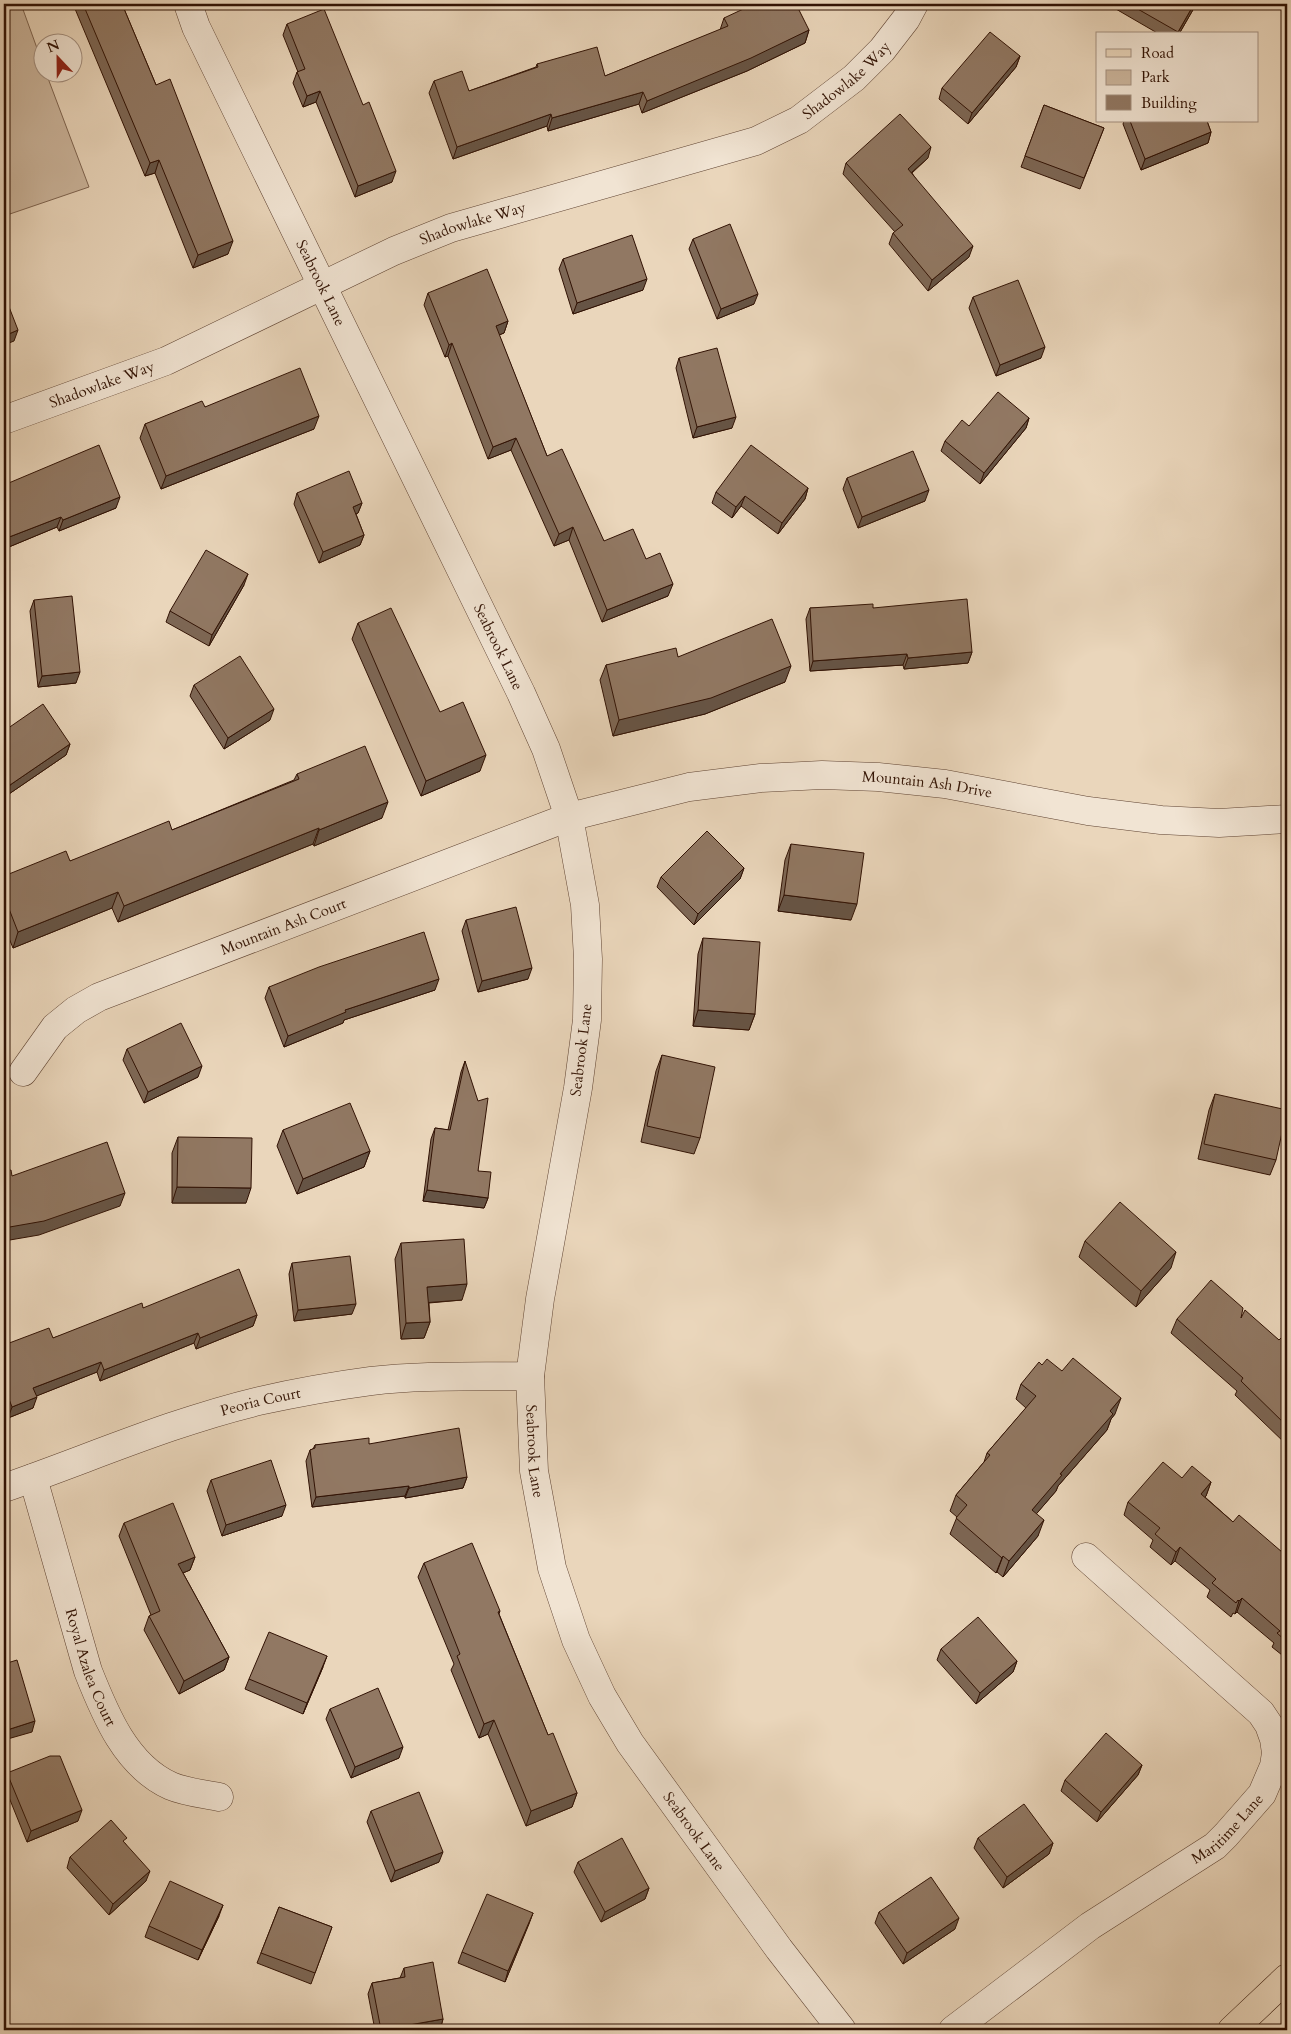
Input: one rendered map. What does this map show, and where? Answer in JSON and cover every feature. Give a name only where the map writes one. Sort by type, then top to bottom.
[{"type":"main road","points":[[1232,2030],[1287,1978]]},
{"type":"street","name":"Seabrook Lane","points":[[188,4],[196,27],[521,693],[546,749],[569,817],[584,905],[588,959],[587,1020],[578,1088],[540,1299],[530,1376],[534,1471],[552,1568],[576,1640],[602,1696],[630,1743],[779,1949],[842,2030]]},
{"type":"street","name":"Shadowlake Way","points":[[4,420],[166,361],[394,251],[451,228],[756,141],[799,120],[854,78],[882,50],[906,19],[914,4]]},
{"type":"street","name":"Mountain Ash Drive","points":[[569,817],[689,787],[761,778],[822,775],[878,776],[945,784],[1088,811],[1161,820],[1219,823],[1287,818]]},
{"type":"street","name":"Mountain Ash Court","points":[[23,1072],[55,1027],[76,1010],[99,997],[569,817]]},
{"type":"street","name":"Peoria Court","points":[[4,1488],[156,1432],[257,1402],[321,1388],[371,1381],[422,1377],[530,1376]]},
{"type":"street","name":"Royal Azalea Court","points":[[33,1478],[88,1671],[99,1700],[127,1751],[147,1771],[171,1786],[219,1797]]},
{"type":"street","name":"Maritime Lane","points":[[953,2030],[1090,1926],[1215,1846],[1262,1794],[1274,1766],[1276,1753],[1274,1739],[1269,1725],[1261,1713],[1086,1557]]},
{"type":"green space","points":[[4,4],[21,4],[32,34],[32,82],[49,82],[89,187],[4,216]]},
{"type":"building","points":[[83,4],[122,4],[156,85],[170,79],[233,241],[198,255],[159,160],[150,163]]},
{"type":"building","points":[[754,4],[796,4],[809,30],[751,58],[647,101],[643,92],[552,118],[551,114],[457,147],[434,81],[462,71],[469,91],[538,67],[537,64],[597,47],[605,76],[728,26],[724,18]]},
{"type":"building","points":[[1129,4],[1194,4],[1178,32]]},
{"type":"building","points":[[324,9],[363,105],[369,102],[396,171],[358,186],[320,91],[307,96],[297,72],[305,69],[287,24]]},
{"type":"building","points":[[990,32],[1020,56],[972,113],[942,88]]},
{"type":"building","points":[[1044,105],[1104,128],[1084,178],[1025,156]]},
{"type":"building","points":[[900,114],[931,147],[908,169],[973,246],[932,280],[893,233],[903,225],[846,163]]},
{"type":"building","points":[[1130,122],[1207,122],[1211,132],[1145,159]]},
{"type":"building","points":[[730,224],[758,294],[721,309],[693,239]]},
{"type":"building","points":[[632,235],[647,279],[577,303],[563,259]]},
{"type":"building","points":[[487,269],[508,321],[496,326],[547,456],[562,449],[604,541],[633,529],[646,559],[660,553],[673,584],[607,610],[573,527],[559,534],[516,438],[493,447],[452,343],[449,345],[428,293]]},
{"type":"building","points":[[1018,280],[1045,347],[1000,365],[973,297]]},
{"type":"building","points":[[4,294],[18,330],[4,336]]},
{"type":"building","points":[[717,348],[736,417],[697,427],[679,358]]},
{"type":"building","points":[[300,368],[319,416],[166,476],[145,424],[202,401],[205,407]]},
{"type":"building","points":[[998,392],[1029,418],[984,473],[945,441],[962,420],[969,426]]},
{"type":"building","points":[[99,445],[120,497],[63,520],[61,517],[4,539],[4,485]]},
{"type":"building","points":[[751,445],[808,488],[782,523],[745,496],[736,507],[716,492]]},
{"type":"building","points":[[913,451],[929,490],[862,517],[847,478]]},
{"type":"building","points":[[349,471],[362,503],[353,507],[364,535],[323,552],[297,493]]},
{"type":"building","points":[[206,550],[248,574],[212,635],[170,611]]},
{"type":"building","points":[[72,596],[80,672],[42,676],[34,600]]},
{"type":"building","points":[[967,599],[972,652],[908,658],[907,654],[813,661],[810,608],[873,604],[873,608]]},
{"type":"building","points":[[391,608],[440,712],[463,702],[486,755],[426,781],[358,623]]},
{"type":"building","points":[[772,619],[791,666],[711,698],[619,720],[606,665],[676,648],[678,657]]},
{"type":"building","points":[[240,656],[274,709],[228,738],[194,685]]},
{"type":"building","points":[[43,704],[70,744],[10,785],[4,775],[4,731]]},
{"type":"building","points":[[365,746],[388,802],[124,906],[118,892],[18,932],[4,896],[4,876],[66,851],[70,861],[169,821],[172,830],[299,779],[297,774]]},
{"type":"building","points":[[707,831],[744,868],[698,914],[661,877]]},
{"type":"building","points":[[791,844],[864,853],[857,904],[784,895]]},
{"type":"building","points":[[516,907],[532,968],[482,981],[466,920]]},
{"type":"building","points":[[424,932],[439,979],[345,1010],[346,1012],[288,1036],[269,987],[319,967]]},
{"type":"building","points":[[703,938],[760,942],[755,1014],[698,1010]]},
{"type":"building","points":[[181,1023],[202,1066],[148,1092],[127,1049]]},
{"type":"building","points":[[662,1055],[715,1067],[700,1138],[647,1126]]},
{"type":"building","points":[[465,1061],[478,1101],[488,1098],[478,1171],[491,1172],[488,1198],[427,1190],[435,1128],[450,1130]]},
{"type":"building","points":[[1215,1094],[1287,1110],[1276,1160],[1204,1144]]},
{"type":"building","points":[[350,1103],[370,1151],[303,1179],[283,1130]]},
{"type":"building","points":[[178,1137],[252,1138],[251,1188],[177,1187]]},
{"type":"building","points":[[107,1142],[125,1193],[44,1221],[4,1228],[4,1171],[11,1170],[12,1176]]},
{"type":"building","points":[[1120,1202],[1176,1252],[1141,1291],[1085,1241]]},
{"type":"building","points":[[464,1239],[467,1284],[427,1287],[430,1322],[406,1323],[401,1243]]},
{"type":"building","points":[[350,1256],[356,1304],[298,1310],[292,1263]]},
{"type":"building","points":[[239,1269],[257,1315],[200,1338],[198,1333],[104,1370],[101,1362],[33,1388],[37,1397],[12,1407],[4,1386],[4,1345],[49,1328],[53,1338],[142,1303],[143,1308]]},
{"type":"building","points":[[1211,1280],[1243,1308],[1241,1318],[1245,1310],[1279,1340],[1281,1338],[1287,1344],[1287,1426],[1241,1381],[1243,1378],[1177,1319]]},
{"type":"building","points":[[1073,1358],[1121,1398],[1110,1411],[1113,1414],[1060,1474],[1062,1475],[1032,1510],[1044,1520],[1009,1561],[1003,1556],[1002,1558],[956,1518],[967,1505],[956,1495],[990,1455],[987,1453],[1036,1396],[1021,1384],[1039,1362],[1042,1365],[1047,1359],[1062,1371]]},
{"type":"building","points":[[459,1428],[467,1477],[409,1488],[409,1486],[316,1497],[310,1450],[315,1448],[315,1445],[369,1438],[369,1444]]},
{"type":"building","points":[[271,1460],[286,1505],[226,1525],[211,1480]]},
{"type":"building","points":[[1163,1462],[1182,1478],[1192,1466],[1211,1482],[1201,1494],[1233,1522],[1239,1515],[1287,1558],[1287,1642],[1277,1633],[1280,1631],[1242,1598],[1236,1603],[1212,1583],[1216,1579],[1180,1547],[1176,1552],[1155,1534],[1160,1528],[1128,1502]]},
{"type":"building","points":[[173,1503],[195,1557],[178,1564],[229,1657],[184,1681],[149,1616],[160,1611],[124,1523]]},
{"type":"building","points":[[472,1543],[548,1735],[553,1733],[577,1793],[531,1811],[494,1720],[484,1724],[457,1656],[460,1654],[424,1563]]},
{"type":"building","points":[[978,1617],[1017,1661],[980,1693],[941,1649]]},
{"type":"building","points":[[269,1632],[327,1656],[307,1703],[249,1679]]},
{"type":"building","points":[[17,1660],[35,1721],[4,1731],[4,1664]]},
{"type":"building","points":[[378,1688],[403,1747],[355,1767],[330,1709]]},
{"type":"building","points":[[1106,1733],[1142,1765],[1101,1812],[1065,1780]]},
{"type":"building","points":[[50,1756],[60,1756],[82,1810],[31,1831],[7,1773]]},
{"type":"building","points":[[419,1792],[443,1852],[395,1871],[371,1811]]},
{"type":"building","points":[[1024,1804],[1053,1843],[1007,1877],[978,1838]]},
{"type":"building","points":[[111,1820],[127,1838],[123,1841],[150,1871],[113,1904],[70,1857]]},
{"type":"building","points":[[622,1838],[649,1888],[605,1912],[578,1862]]},
{"type":"building","points":[[931,1877],[959,1918],[907,1953],[879,1912]]},
{"type":"building","points":[[170,1881],[223,1905],[202,1950],[149,1926]]},
{"type":"building","points":[[487,1894],[533,1913],[508,1971],[462,1952]]},
{"type":"building","points":[[279,1907],[332,1927],[315,1973],[261,1953]]},
{"type":"building","points":[[433,1962],[443,2019],[381,2030],[372,1983],[405,1977],[404,1968]]}]
